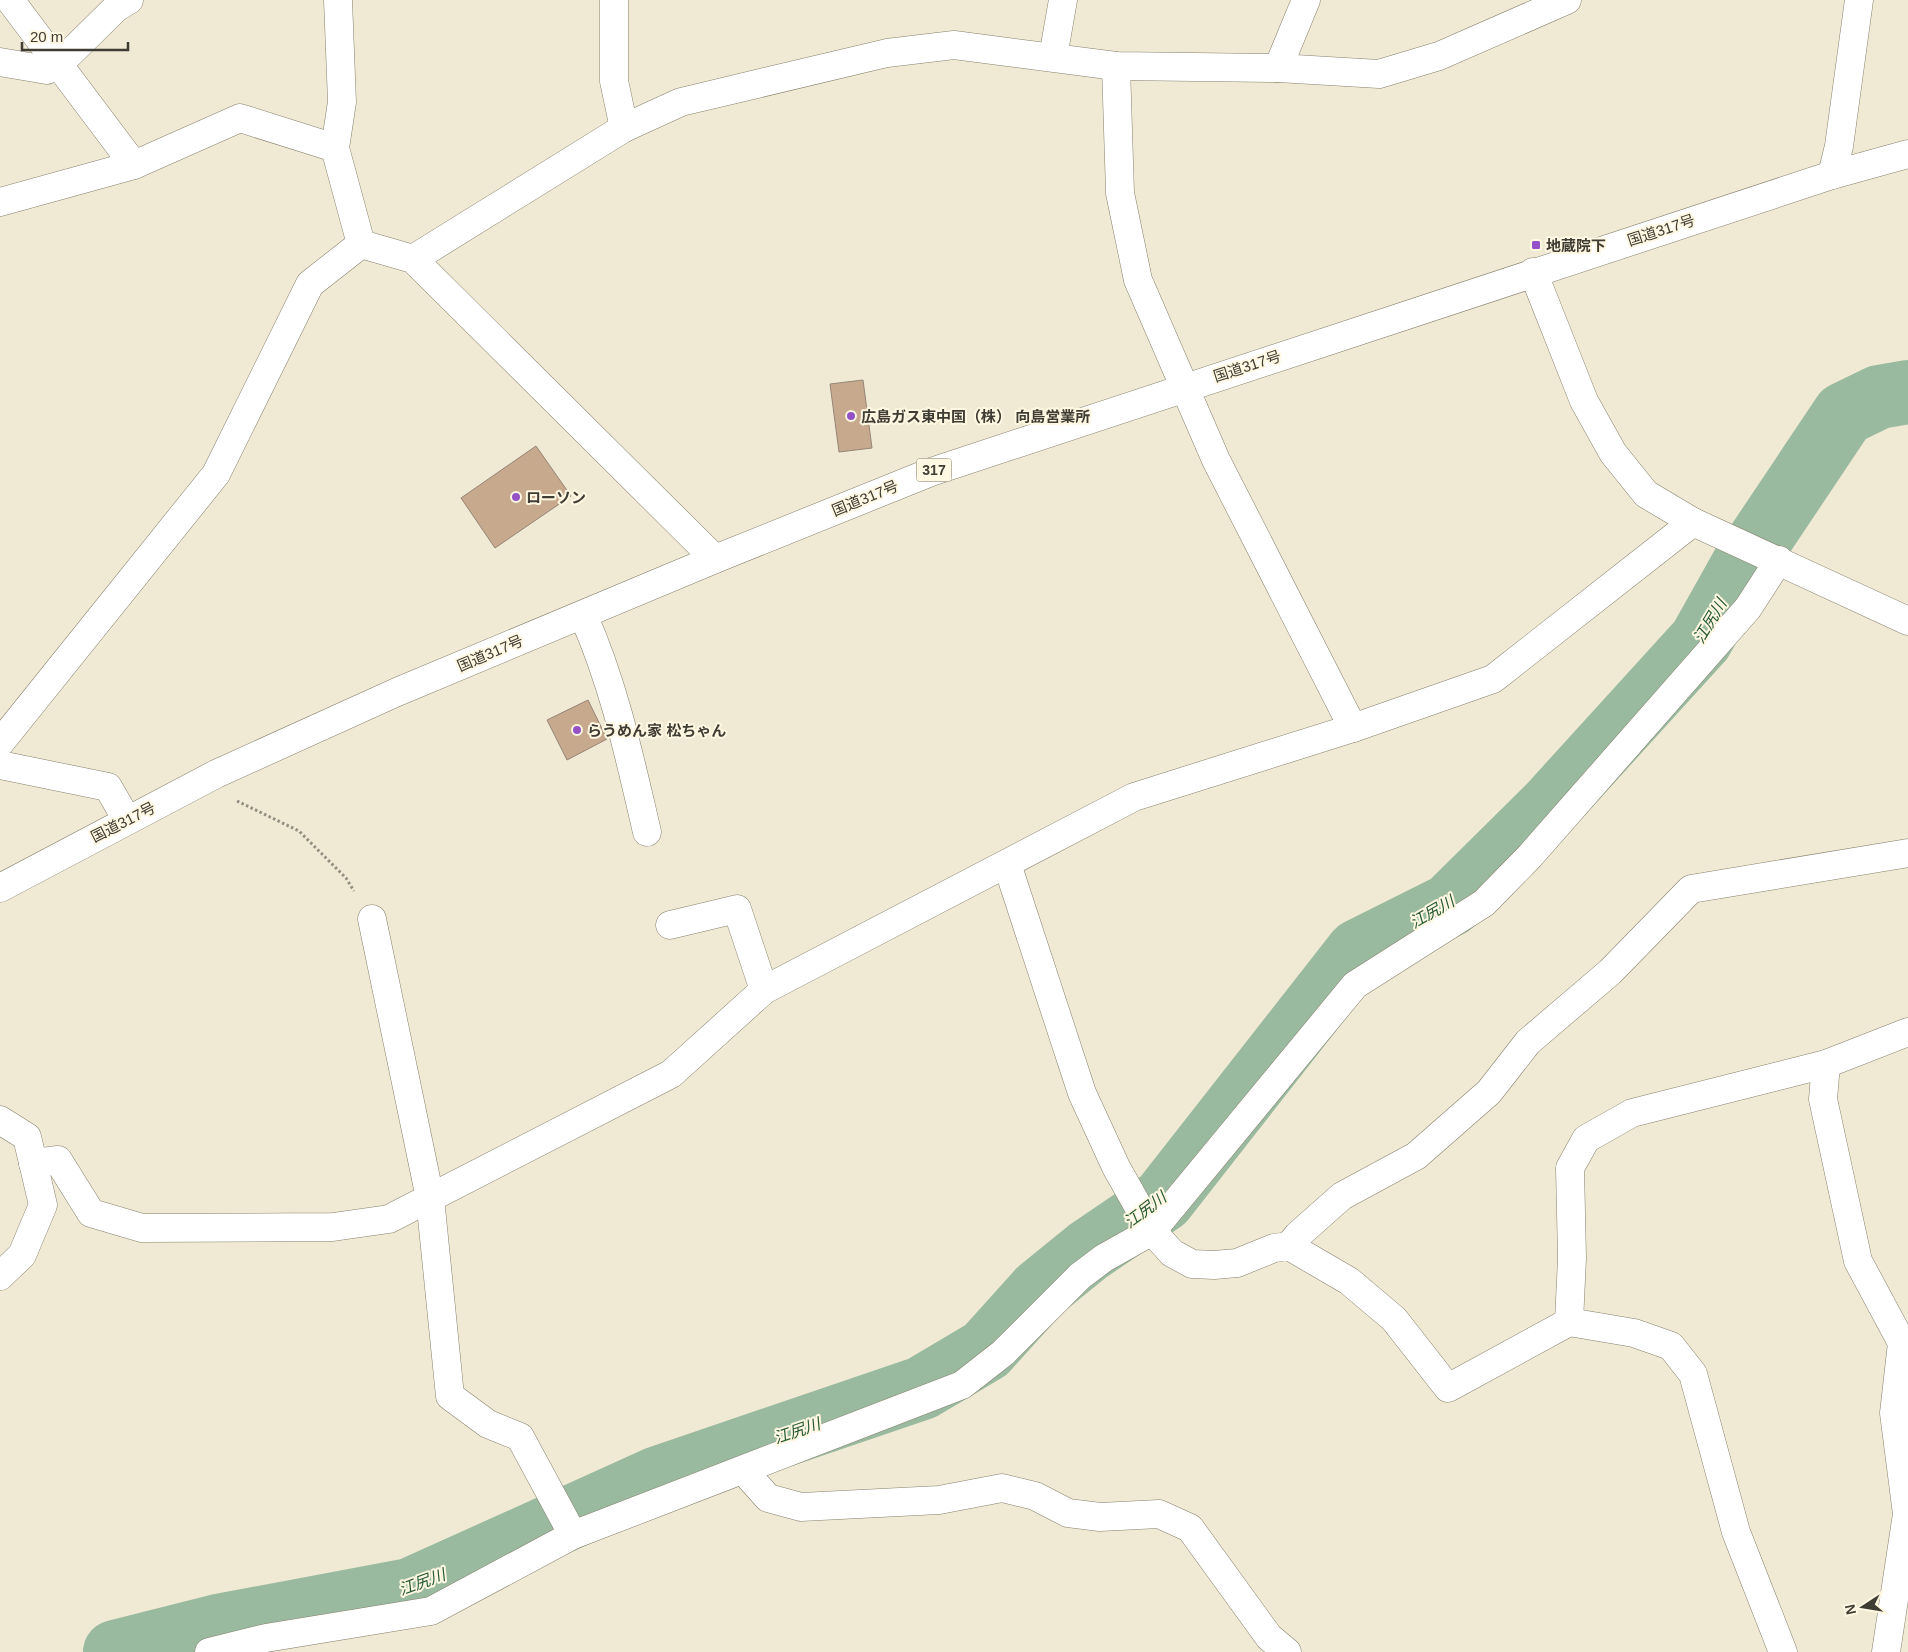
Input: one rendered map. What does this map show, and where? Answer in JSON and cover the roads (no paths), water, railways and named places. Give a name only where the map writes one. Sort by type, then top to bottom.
[{"type":"main road","points":[[10,0],[134,164]]},
{"type":"main road","points":[[0,62],[47,70],[59,64],[116,8],[129,0]]},
{"type":"main road","points":[[338,0],[342,102],[335,148],[361,244]]},
{"type":"main road","points":[[614,0],[614,80],[624,128]]},
{"type":"main road","points":[[1053,58],[1062,0]]},
{"type":"main road","points":[[1278,68],[1306,0]]},
{"type":"main road","points":[[413,260],[624,128],[681,102],[887,53],[954,45],[1116,66],[1278,68],[1378,74],[1439,56],[1567,0]]},
{"type":"main road","points":[[1832,174],[1839,146],[1859,0]]},
{"type":"main road","points":[[1116,66],[1120,193],[1138,280],[1186,386],[1216,460],[1352,728]]},
{"type":"main road","points":[[0,202],[134,164],[240,118],[335,148]]},
{"type":"main road","name":"国道317号","points":[[0,888],[216,774],[398,692],[715,559],[930,472],[1832,174],[1908,154]]},
{"type":"main road","points":[[361,244],[413,260],[715,559]]},
{"type":"main road","points":[[0,743],[216,474],[310,284],[361,244]]},
{"type":"main road","points":[[1533,272],[1584,401],[1613,453],[1646,494],[1693,522],[1908,621]]},
{"type":"main road","points":[[33,1163],[58,1160],[91,1213],[142,1228],[333,1227],[389,1219],[671,1074],[764,990],[1134,797],[1352,728],[1492,679],[1693,522]]},
{"type":"main road","points":[[208,1652],[266,1638],[431,1611],[567,1522],[744,1470],[962,1385],[1003,1353],[1080,1276],[1104,1258],[1146,1220],[1355,985],[1484,903],[1530,856],[1748,608],[1772,557]]},
{"type":"main road","points":[[583,615],[594,639],[626,742],[647,832]]},
{"type":"main road","points":[[0,765],[108,787],[127,820]]},
{"type":"main road","points":[[1289,1246],[1298,1235],[1342,1196],[1416,1156],[1489,1092],[1528,1042],[1610,972],[1691,889],[1908,852]]},
{"type":"main road","points":[[1007,864],[1082,1093],[1116,1167],[1146,1220],[1172,1252],[1192,1264],[1214,1266],[1237,1263],[1274,1248],[1289,1246],[1349,1281],[1394,1319],[1448,1388],[1569,1322],[1634,1333],[1671,1346],[1693,1374],[1736,1532],[1783,1652]]},
{"type":"main road","points":[[670,925],[737,909],[764,990]]},
{"type":"main road","points":[[372,919],[430,1198],[450,1396],[488,1424],[520,1437],[567,1522]]},
{"type":"main road","points":[[1569,1322],[1572,1258],[1570,1168],[1586,1138],[1632,1113],[1826,1064],[1908,1032]]},
{"type":"main road","points":[[1826,1064],[1823,1099],[1858,1261],[1902,1343],[1894,1412],[1907,1514],[1886,1652]]},
{"type":"main road","points":[[0,1120],[27,1137],[43,1205],[22,1255],[0,1276]]},
{"type":"main road","points":[[744,1470],[768,1498],[801,1507],[939,1500],[1002,1488],[1035,1496],[1068,1513],[1100,1517],[1159,1514],[1190,1528],[1271,1647]]},
{"type":"waterway","name":"江尻川","points":[[115,1652],[218,1626],[410,1590],[658,1478],[922,1388],[986,1350],[1040,1290],[1088,1251],[1163,1200],[1358,951],[1450,905],[1550,806],[1701,640],[1743,565],[1844,414],[1879,397],[1908,392]]},
{"type":"place","name":"地蔵院下","points":[[1536,245]]},
{"type":"place","name":"広島ガス東中国（株） 向島営業所","points":[[851,416]]},
{"type":"place","name":"ローソン","points":[[516,497]]},
{"type":"place","name":"らうめん家 松ちゃん","points":[[577,730]]}]
